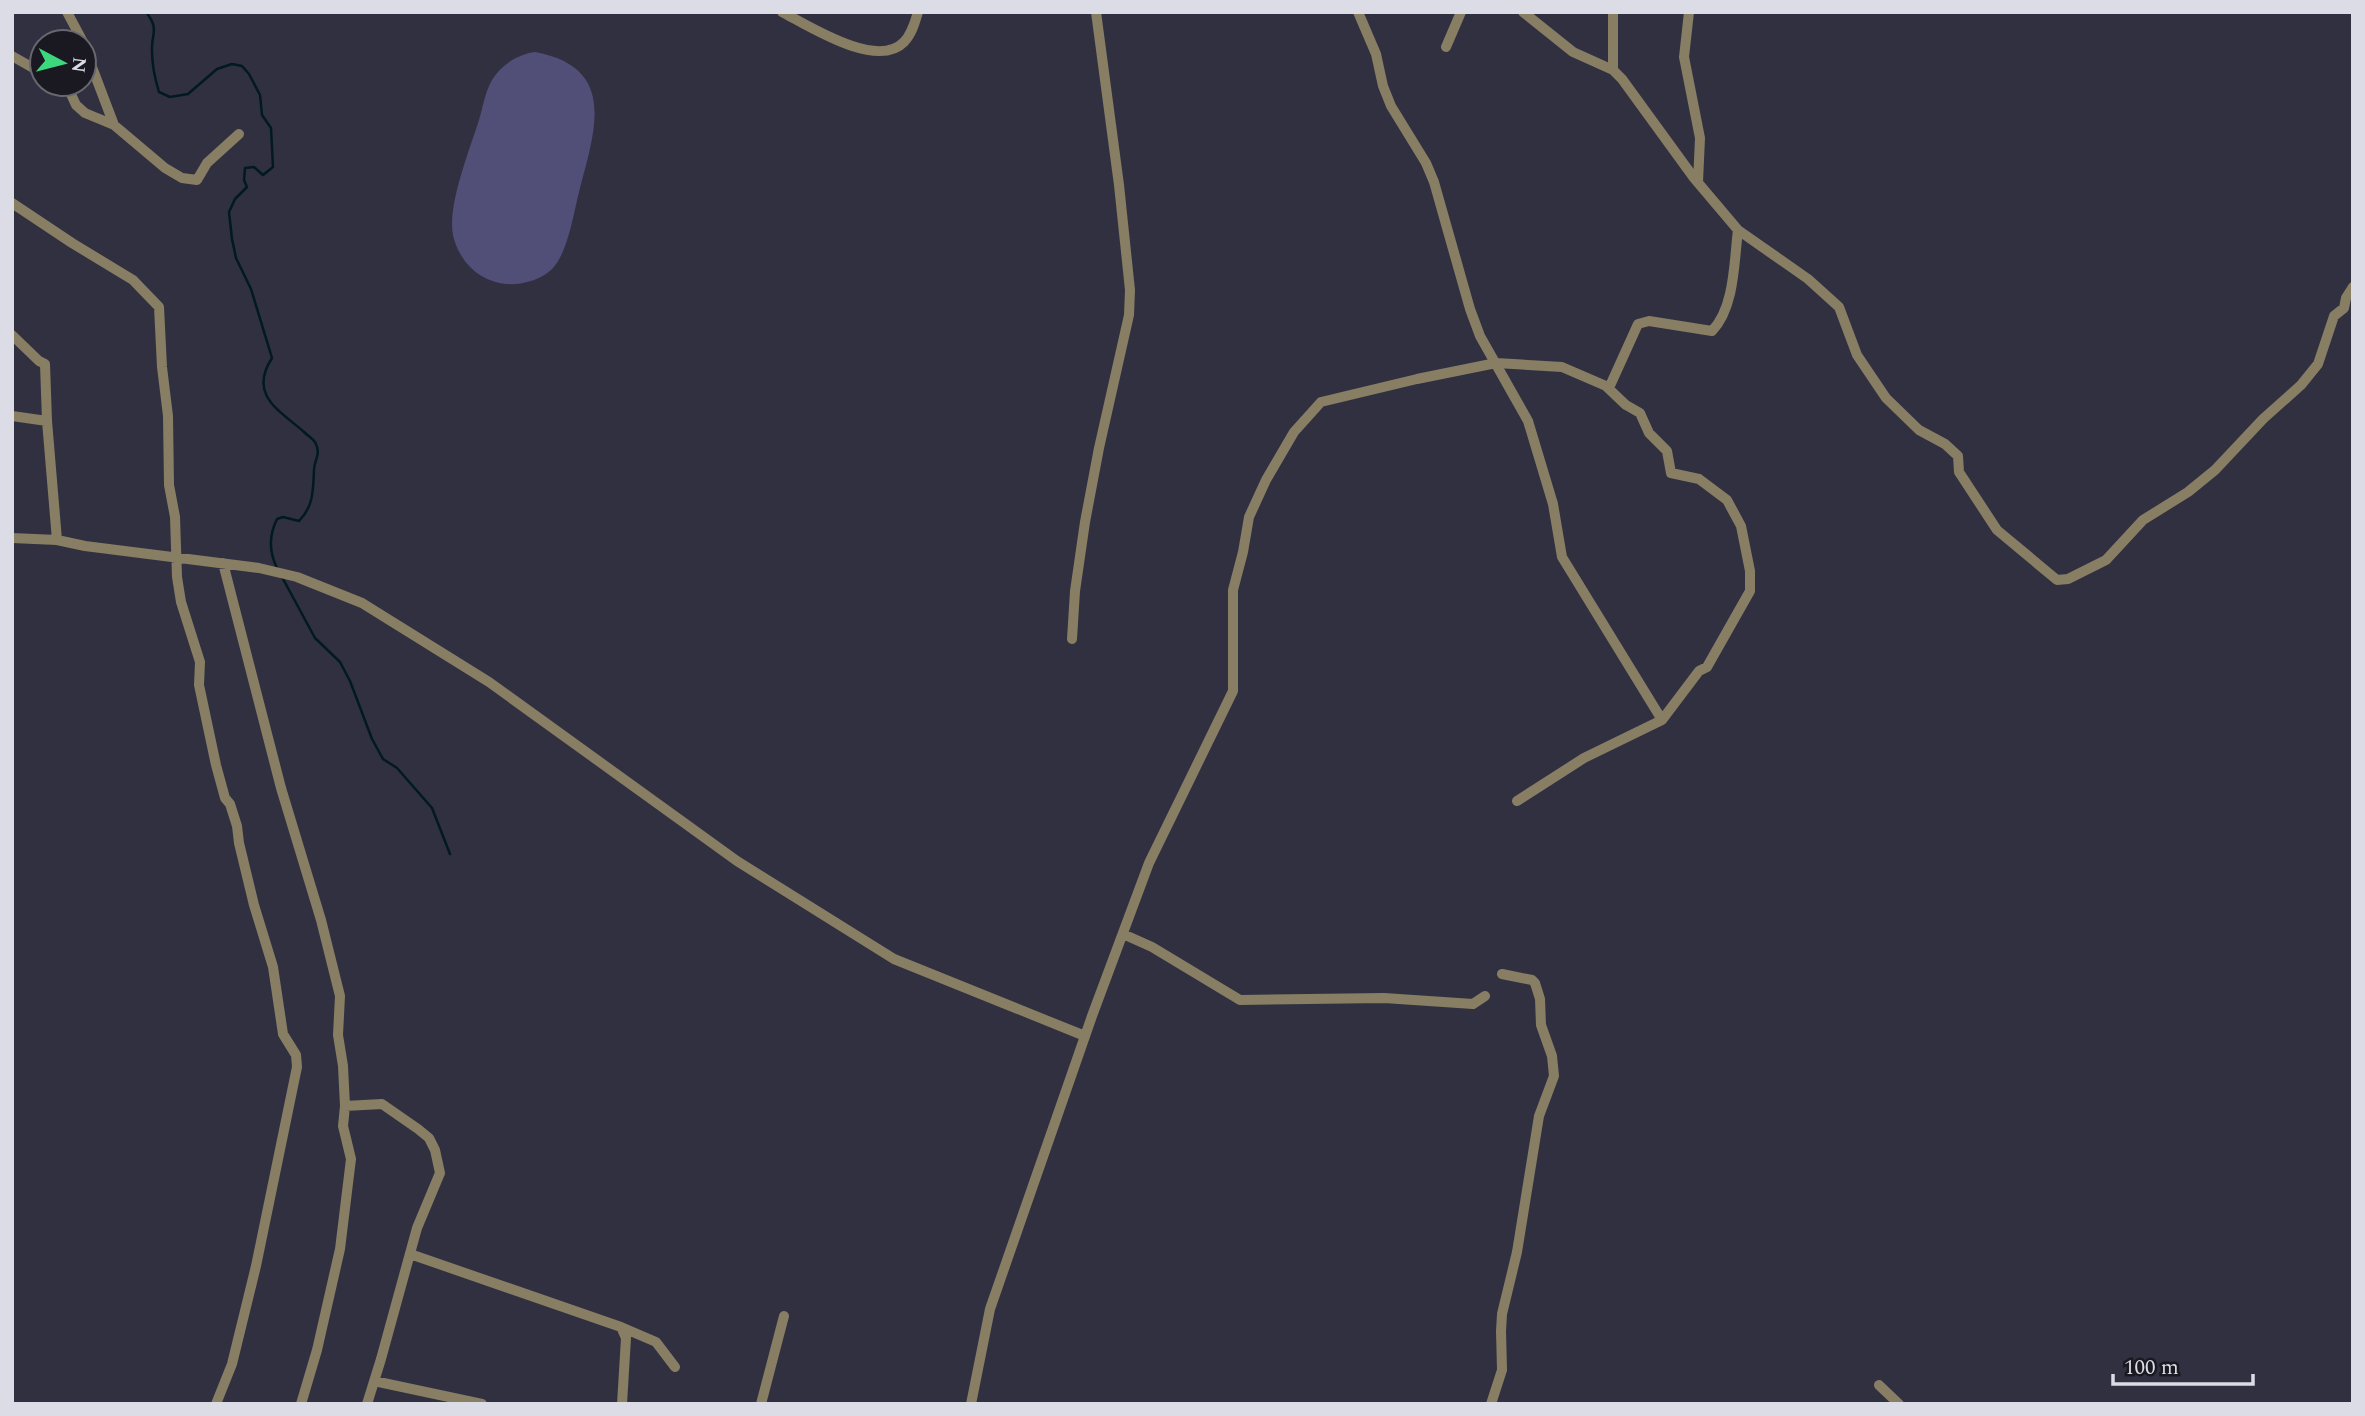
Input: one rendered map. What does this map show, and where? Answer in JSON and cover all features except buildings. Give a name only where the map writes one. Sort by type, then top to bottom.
[{"type":"street","points":[[66,12],[74,28]]},
{"type":"street","points":[[782,12],[849,46],[878,51],[891,50],[902,45],[918,12]]},
{"type":"street","points":[[1072,639],[1075,591],[1085,522],[1129,315],[1130,290],[1096,12]]},
{"type":"street","points":[[1358,12],[1376,54],[1383,86],[1391,106],[1426,163],[1434,182],[1480,336],[1528,421],[1553,505],[1562,557],[1662,720]]},
{"type":"street","points":[[1446,47],[1461,12]]},
{"type":"street","points":[[1523,12],[1573,52],[1613,71],[1622,79],[1698,183],[1738,230],[1808,279],[1839,307],[1857,355],[1886,398],[1919,430],[1945,444],[1958,456],[1959,472],[1997,530],[2054,579],[2061,581],[2106,560],[2143,520],[2188,492],[2215,470],[2263,419],[2301,385],[2318,364],[2334,316],[2344,308],[2346,298],[2353,287]]},
{"type":"street","points":[[1613,71],[1614,12]]},
{"type":"street","points":[[1689,12],[1685,27],[1684,57],[1700,138],[1698,183]]},
{"type":"street","points":[[12,56],[28,66]]},
{"type":"street","points":[[98,83],[114,125]]},
{"type":"street","points":[[73,98],[85,113],[114,125],[165,168],[182,177],[197,180],[207,163],[240,134]]},
{"type":"street","points":[[12,204],[133,280],[159,307],[168,416],[169,485],[175,517],[177,576],[181,602],[200,662],[198,685],[216,765],[225,798],[230,804],[237,826],[254,905],[273,967],[283,1034],[296,1055],[297,1067],[256,1266],[232,1364],[216,1404]]},
{"type":"street","points":[[1609,388],[1637,324],[1649,321],[1712,331],[1721,322],[1728,306],[1738,230]]},
{"type":"street","points":[[12,335],[38,361],[45,364],[57,540]]},
{"type":"street","points":[[971,1404],[990,1309],[1085,1036],[1149,863],[1233,691],[1234,590],[1244,552],[1249,517],[1266,480],[1294,432],[1321,402],[1496,363],[1562,367],[1609,388],[1626,405],[1640,413],[1649,433],[1667,452],[1671,473],[1699,479],[1727,499],[1741,526],[1750,571],[1750,591],[1707,667],[1699,671],[1662,720],[1584,758],[1517,801]]},
{"type":"street","points":[[12,416],[47,421]]},
{"type":"street","points":[[12,538],[57,540],[259,568],[297,577],[362,603],[489,682],[737,861],[894,959],[1085,1036]]},
{"type":"street","points":[[223,563],[281,788],[321,920],[340,996],[338,1035],[343,1066],[343,1126],[351,1159],[340,1249],[317,1350],[301,1404]]},
{"type":"street","points":[[1123,934],[1152,947],[1240,1000],[1384,998],[1473,1004],[1485,996]]},
{"type":"street","points":[[1491,1404],[1502,1370],[1503,1314],[1517,1252],[1539,1116],[1555,1067],[1541,1025],[1540,999],[1535,983],[1532,980],[1502,974]]},
{"type":"street","points":[[345,1106],[382,1104],[429,1138],[435,1150],[440,1173],[417,1228],[367,1404]]},
{"type":"street","points":[[410,1254],[621,1327],[656,1342],[675,1367]]},
{"type":"street","points":[[761,1404],[784,1316]]},
{"type":"street","points":[[621,1327],[626,1338],[622,1404]]},
{"type":"street","points":[[374,1381],[482,1404]]},
{"type":"street","points":[[1887,1404],[1879,1385],[1899,1404]]},
{"type":"shaded area","points":[[535,52],[562,60],[580,73],[590,89],[594,107],[594,128],[569,235],[557,263],[540,278],[503,284],[472,269],[458,250],[452,227],[453,212],[460,180],[490,85],[510,61]]},
{"type":"waterway","points":[[146,12],[154,28],[153,61],[159,92],[170,97],[188,94],[217,69],[232,64],[242,66],[260,95],[262,115],[271,128],[273,167],[263,175],[254,167],[245,168],[244,180],[247,187],[235,199],[229,212],[236,258],[251,289],[272,358],[265,371],[265,392],[277,409],[315,442],[318,454],[308,509],[299,521],[283,517],[277,519],[274,525],[271,550],[277,568]]},
{"type":"waterway","points":[[282,577],[315,638],[340,662],[383,759],[397,768],[432,808],[450,854]]}]
